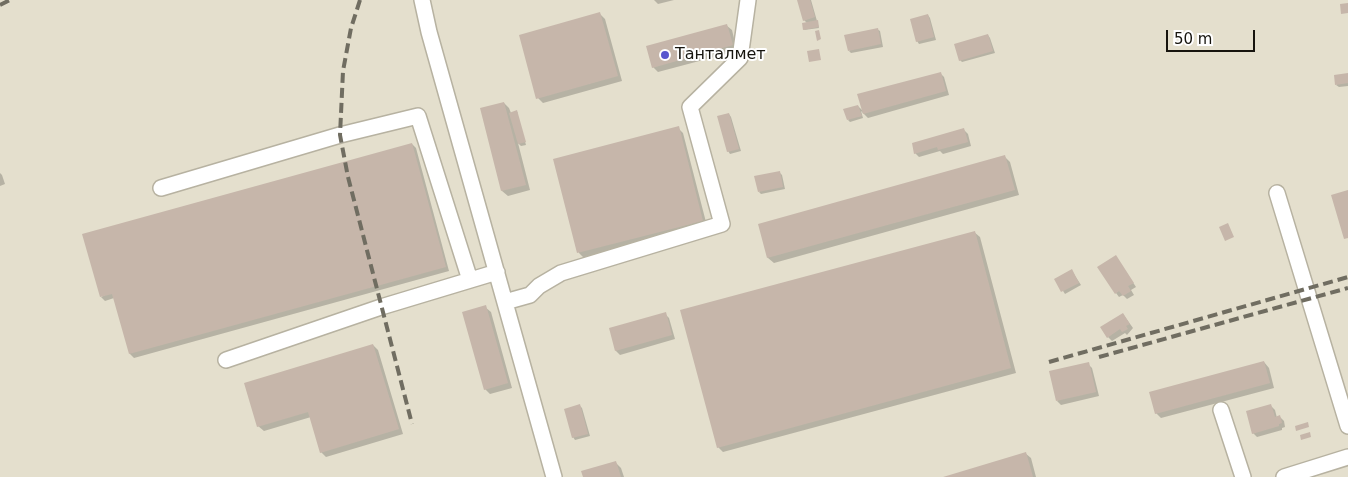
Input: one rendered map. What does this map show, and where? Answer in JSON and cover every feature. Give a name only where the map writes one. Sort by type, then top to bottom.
[{"type":"street","points":[[422,0],[429,32],[554,477]]},
{"type":"street","points":[[505,302],[530,295],[539,286],[561,273],[722,224],[690,107],[740,58],[748,0]]},
{"type":"street","points":[[161,188],[340,135],[418,116],[470,280]]},
{"type":"street","points":[[1276,193],[1348,426]]},
{"type":"street","points":[[226,360],[381,307],[497,272]]},
{"type":"street","points":[[1221,410],[1243,477]]},
{"type":"street","points":[[1284,477],[1348,456]]},
{"type":"building","points":[[797,0],[810,0],[815,17],[803,21]]},
{"type":"building","points":[[1348,3],[1348,13],[1341,14],[1340,4]]},
{"type":"building","points":[[600,12],[618,76],[536,99],[519,35]]},
{"type":"building","points":[[928,14],[934,37],[916,42],[910,19]]},
{"type":"building","points":[[818,20],[819,27],[803,30],[802,23]]},
{"type":"building","points":[[727,24],[733,45],[652,68],[646,46]]},
{"type":"building","points":[[878,28],[881,44],[848,51],[844,35]]},
{"type":"building","points":[[819,30],[821,39],[817,41],[815,31]]},
{"type":"building","points":[[988,34],[993,51],[959,61],[954,44]]},
{"type":"building","points":[[819,49],[821,60],[809,62],[807,51]]},
{"type":"building","points":[[941,72],[946,91],[863,114],[857,94]]},
{"type":"building","points":[[1348,73],[1348,83],[1335,85],[1334,75]]},
{"type":"building","points":[[504,102],[526,185],[501,191],[480,108]]},
{"type":"building","points":[[858,105],[862,116],[847,120],[843,109]]},
{"type":"building","points":[[517,110],[526,142],[518,144],[509,113]]},
{"type":"building","points":[[729,113],[739,149],[727,152],[717,116]]},
{"type":"building","points":[[679,126],[703,221],[577,253],[553,159]]},
{"type":"building","points":[[964,128],[968,142],[938,150],[937,147],[914,154],[912,143]]},
{"type":"building","points":[[412,143],[446,267],[129,354],[112,294],[100,297],[82,234]]},
{"type":"building","points":[[1005,155],[1015,190],[767,258],[758,224]]},
{"type":"building","points":[[780,171],[783,187],[758,192],[754,176]]},
{"type":"building","points":[[1348,190],[1348,238],[1344,239],[1331,195]]},
{"type":"building","points":[[1228,223],[1234,237],[1225,241],[1219,227]]},
{"type":"building","points":[[975,231],[1011,368],[717,448],[680,310]]},
{"type":"building","points":[[1116,255],[1134,283],[1128,286],[1131,291],[1123,296],[1119,291],[1115,294],[1097,267]]},
{"type":"building","points":[[1072,269],[1079,283],[1061,292],[1054,279]]},
{"type":"building","points":[[486,305],[508,383],[484,390],[462,312]]},
{"type":"building","points":[[666,312],[672,335],[615,351],[609,328]]},
{"type":"building","points":[[1123,313],[1130,324],[1126,326],[1128,329],[1122,332],[1120,329],[1107,338],[1100,327]]},
{"type":"building","points":[[373,344],[399,429],[320,453],[308,412],[257,427],[244,383]]},
{"type":"building","points":[[1264,361],[1270,383],[1155,414],[1149,392]]},
{"type":"building","points":[[1089,362],[1096,392],[1056,401],[1049,371]]},
{"type":"building","points":[[580,404],[588,434],[572,438],[564,409]]},
{"type":"building","points":[[1271,404],[1275,417],[1280,415],[1282,423],[1279,426],[1252,434],[1246,411]]},
{"type":"building","points":[[1308,422],[1309,427],[1296,431],[1295,426]]},
{"type":"building","points":[[1310,432],[1311,437],[1301,440],[1300,435]]},
{"type":"building","points":[[1026,452],[1033,477],[943,477]]},
{"type":"building","points":[[616,461],[621,477],[583,477],[581,471]]},
{"type":"railway","points":[[0,5],[10,0]]},
{"type":"railway","points":[[360,0],[351,28],[343,71],[340,135],[348,177],[412,424]]},
{"type":"railway","points":[[1049,362],[1348,277]]},
{"type":"railway","points":[[1099,357],[1348,288]]},
{"type":"place","name":"Танталмет","points":[[665,55]]}]
